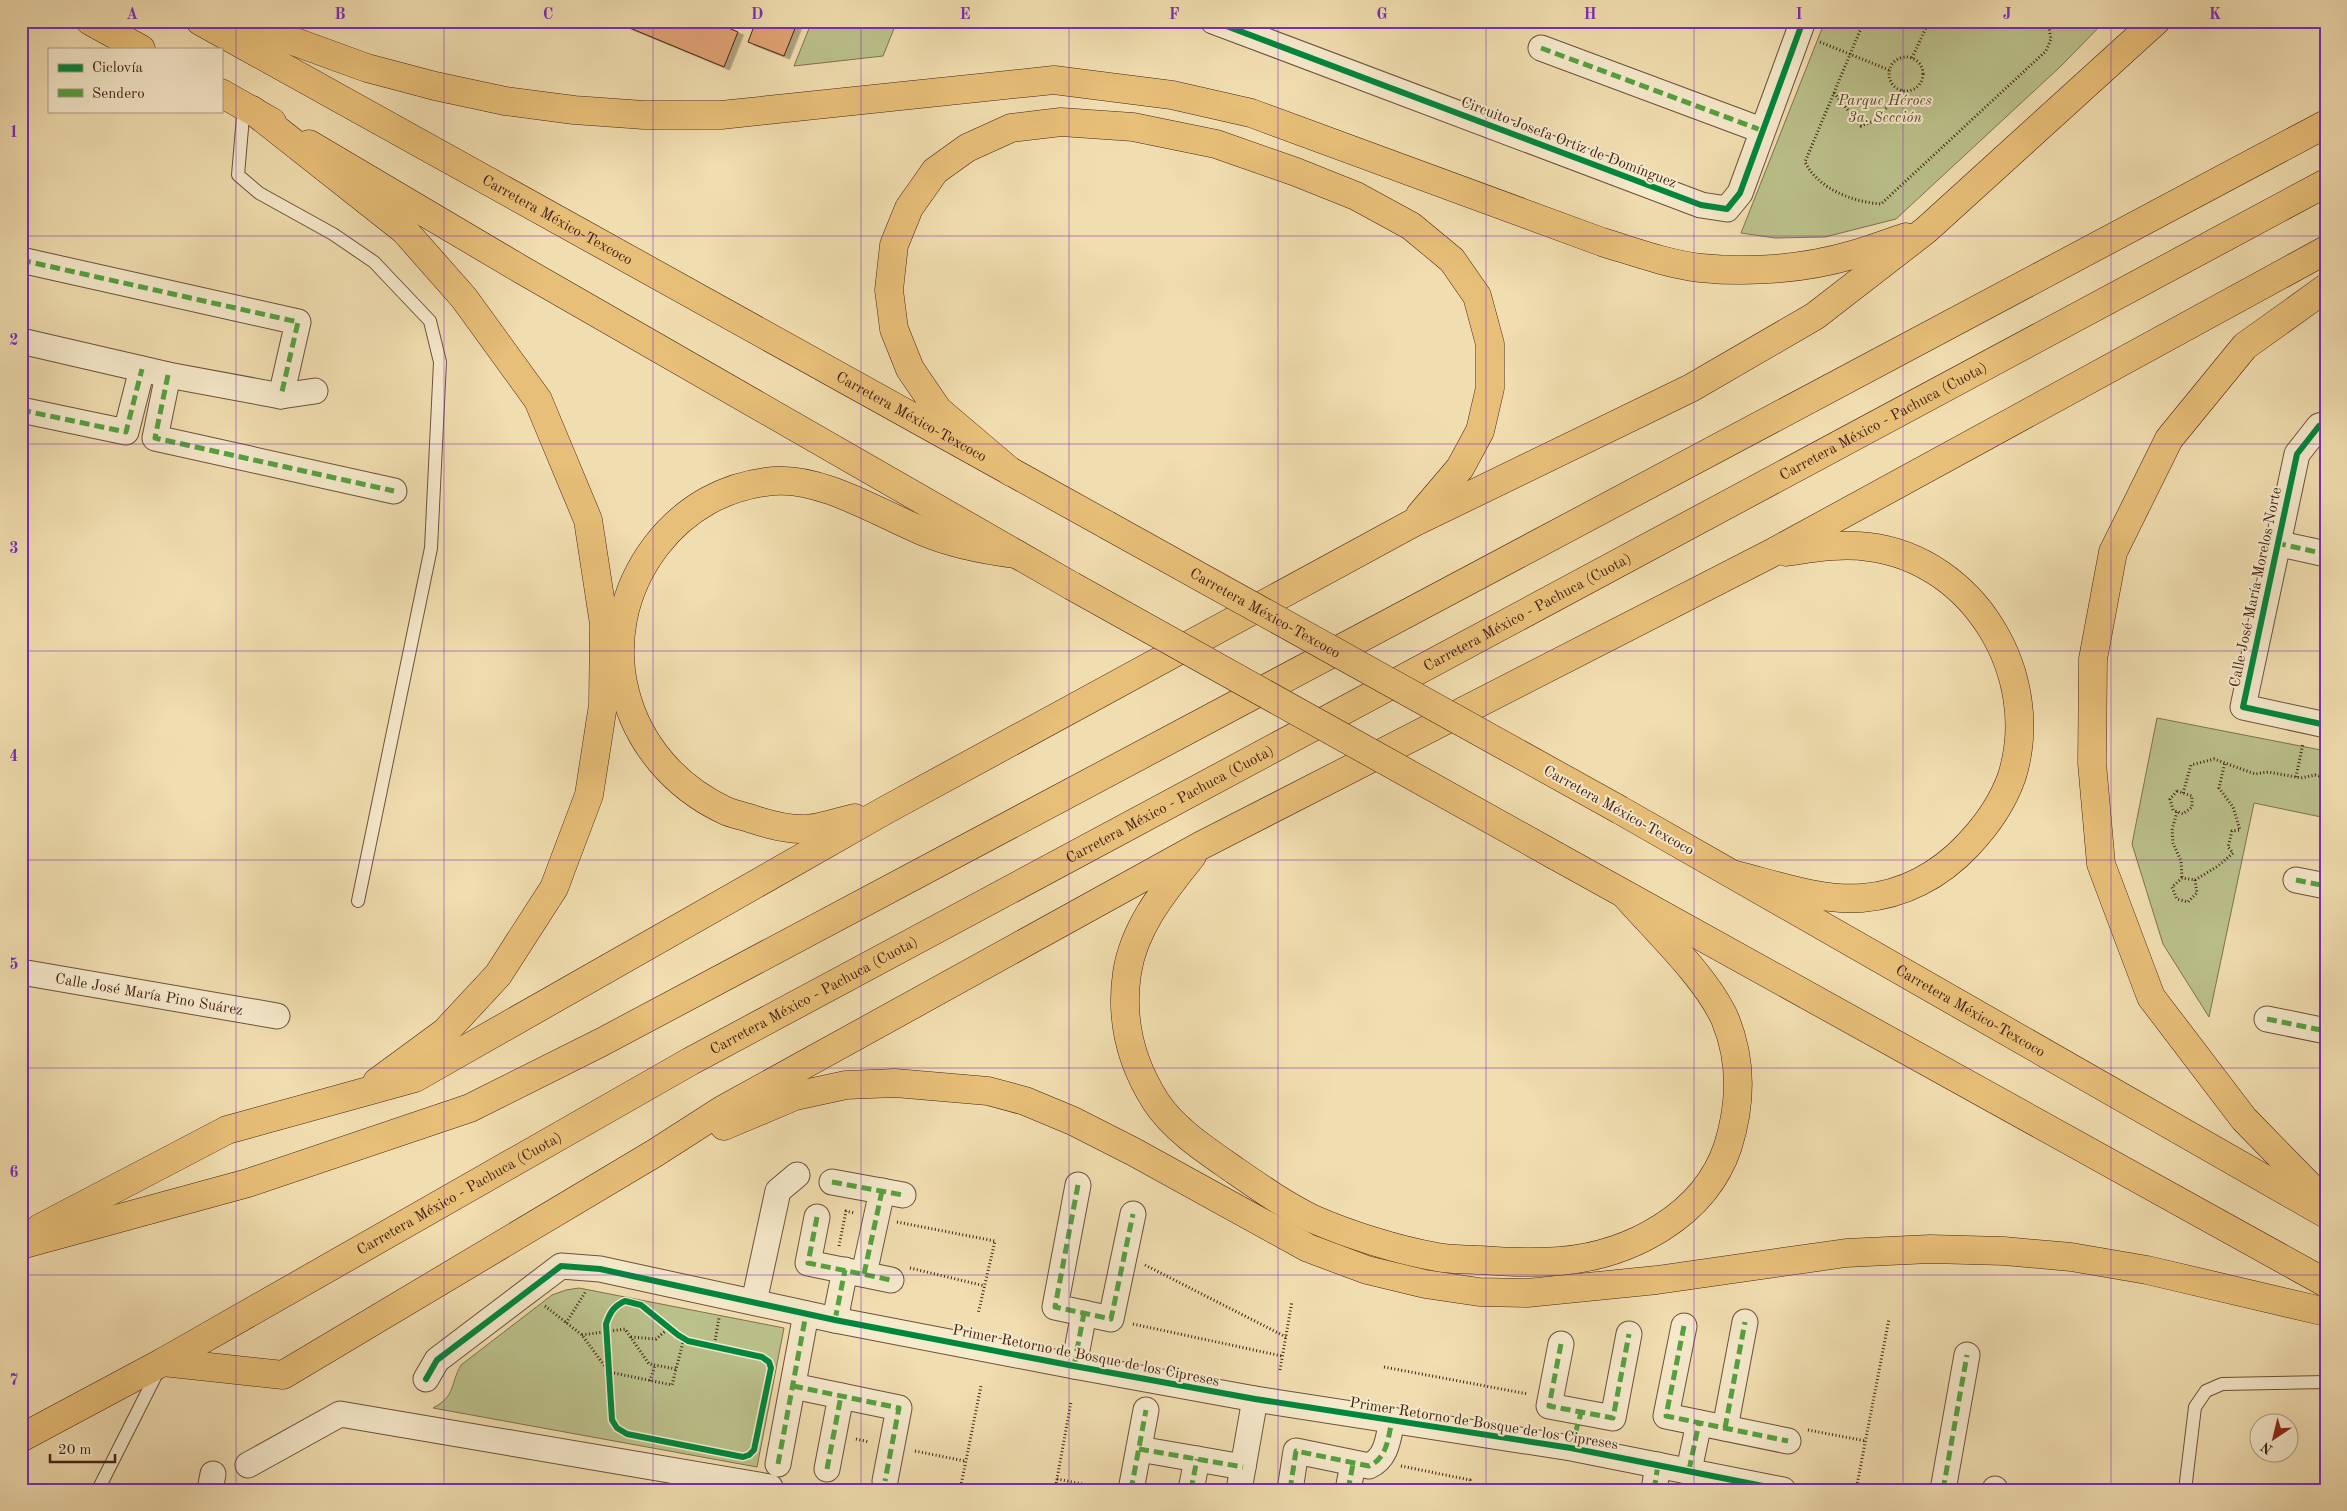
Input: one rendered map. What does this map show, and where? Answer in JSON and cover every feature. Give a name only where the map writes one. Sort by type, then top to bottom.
[{"type":"highway","points":[[90,21],[139,48]]},
{"type":"highway","name":"Carretera México-Texcoco","points":[[200,21],[1736,875],[2326,1214]]},
{"type":"highway","points":[[238,21],[367,68],[435,86],[505,101],[574,110],[644,115],[721,116],[1054,80],[1172,95],[1251,113],[1602,242],[1656,259],[1701,268],[1747,269],[1799,266],[1851,256],[1926,230]]},
{"type":"highway","points":[[21,1238],[227,1130],[415,1078],[884,811],[1413,524],[1691,388],[1815,316],[1926,230],[2156,21]]},
{"type":"highway","points":[[239,102],[522,270],[1072,586],[2326,1283]]},
{"type":"highway","points":[[239,102],[404,230],[464,298],[538,400],[588,520],[604,624],[603,705],[589,795],[554,888],[498,975],[445,1032],[366,1091]]},
{"type":"highway","points":[[1011,472],[938,410],[910,369],[894,329],[889,290],[894,245],[909,208],[935,171],[967,148],[1011,128],[1061,122],[1133,127],[1216,144],[1296,172],[1356,196],[1411,226],[1452,260],[1477,296],[1490,344],[1490,388],[1480,431],[1464,461],[1413,524]]},
{"type":"highway","points":[[21,1245],[248,1183],[470,1108],[611,1038],[2326,124]]},
{"type":"highway","name":"Carretera México - Pachuca (Cuota)","points":[[21,1438],[163,1362],[691,1061],[2326,183]]},
{"type":"highway","points":[[163,1362],[283,1375],[655,1153],[722,1110],[1200,846],[1770,554],[2326,250]]},
{"type":"highway","points":[[2326,288],[2245,346],[2169,439],[2113,552],[2093,658],[2092,763],[2101,864],[2151,997],[2244,1120],[2326,1203]]},
{"type":"highway","points":[[884,811],[803,830],[765,823],[724,810],[689,788],[662,763],[640,735],[626,699],[619,666],[619,633],[628,597],[644,562],[667,532],[693,509],[721,493],[748,484],[778,481],[809,485],[856,501],[946,540],[993,551],[1016,554]]},
{"type":"highway","points":[[1736,875],[1830,898],[1888,894],[1918,883],[1939,871],[1958,856],[1992,816],[2004,796],[2012,775],[2020,720],[2016,684],[2001,642],[1980,610],[1957,586],[1929,568],[1900,554],[1869,547],[1838,545],[1770,554]]},
{"type":"highway","points":[[1200,846],[1151,909],[1135,942],[1127,972],[1125,1002],[1127,1036],[1138,1070],[1148,1088],[1158,1105],[1195,1143],[1264,1190],[1312,1218],[1374,1240],[1438,1258],[1500,1262],[1561,1261],[1607,1252],[1634,1243],[1661,1228],[1689,1207],[1708,1184],[1725,1156],[1734,1127],[1739,1091],[1736,1055],[1724,1018],[1704,985],[1625,895]]},
{"type":"highway","points":[[655,1153],[796,1096],[846,1085],[895,1083],[950,1086],[988,1091],[1025,1101],[1073,1121],[1134,1152],[1308,1248],[1367,1270],[1425,1284],[1479,1292],[1527,1293],[1656,1280],[1846,1253],[1930,1249],[2071,1257],[2147,1270],[2326,1312]]},
{"type":"street","name":"Circuito Josefa Ortiz de Domínguez","points":[[1227,24],[1701,205],[1727,209],[1740,193],[1802,27]]},
{"type":"street","points":[[1541,48],[1762,130]]},
{"type":"street","points":[[21,260],[298,322],[281,396]]},
{"type":"street","points":[[21,341],[168,375],[281,396],[315,390]]},
{"type":"street","points":[[21,410],[126,432],[142,369]]},
{"type":"street","points":[[168,375],[155,438],[394,491]]},
{"type":"street","name":"Calle José María Morelos Norte","points":[[2316,723],[2243,707],[2276,543],[2297,454],[2322,425]]},
{"type":"street","points":[[2276,543],[2326,554]]},
{"type":"street","points":[[2296,880],[2326,886]]},
{"type":"street","name":"Calle José María Pino Suárez","points":[[21,972],[277,1016]]},
{"type":"street","points":[[2267,1019],[2326,1031]]},
{"type":"street","points":[[754,1302],[778,1191],[797,1175]]},
{"type":"street","points":[[832,1182],[893,1193],[876,1217],[848,1271],[835,1320]]},
{"type":"street","points":[[1078,1185],[1055,1307],[1111,1319],[1133,1214]]},
{"type":"street","points":[[817,1217],[808,1263],[848,1271],[897,1273]]},
{"type":"street","name":"Primer Retorno de Bosque de los Cipreses","points":[[426,1379],[436,1360],[561,1266],[600,1269],[835,1320],[1074,1366],[1255,1399],[1571,1448],[1782,1490]]},
{"type":"street","points":[[1074,1366],[1084,1313]]},
{"type":"street","points":[[778,1464],[806,1314]]},
{"type":"street","points":[[1724,1428],[1745,1322]]},
{"type":"street","points":[[1684,1326],[1666,1416],[1724,1428],[1793,1435]]},
{"type":"street","points":[[1561,1344],[1549,1406],[1613,1418],[1629,1334]]},
{"type":"street","points":[[1943,1490],[1967,1355]]},
{"type":"street","points":[[793,1386],[899,1408],[885,1481]]},
{"type":"street","points":[[827,1469],[841,1396]]},
{"type":"street","points":[[1139,1449],[1197,1459],[1241,1478],[1255,1399]]},
{"type":"street","points":[[1131,1490],[1146,1410]]},
{"type":"street","points":[[1571,1448],[1581,1413]]},
{"type":"street","points":[[248,1465],[340,1414],[770,1488]]},
{"type":"street","points":[[1290,1490],[1296,1451],[1369,1466],[1379,1462],[1384,1455],[1392,1420]]},
{"type":"street","points":[[1689,1470],[1699,1423]]},
{"type":"street","points":[[1191,1490],[1197,1459]]},
{"type":"street","points":[[1348,1490],[1353,1464]]},
{"type":"street","points":[[1654,1490],[1658,1465]]},
{"type":"lane","points":[[239,102],[238,175],[259,193],[332,234],[374,262],[430,321],[440,362],[431,548],[358,901]]},
{"type":"lane","points":[[98,1490],[163,1362]]},
{"type":"lane","points":[[2185,1490],[2195,1407],[2206,1391],[2222,1384],[2326,1382]]},
{"type":"path","points":[[840,21],[841,24],[856,21]]},
{"type":"path","points":[[1864,21],[1805,162],[1810,172],[1820,183],[1863,203],[1881,204],[2046,51],[2051,39],[2049,28],[2041,21]]},
{"type":"path","points":[[1912,58],[1929,21]]},
{"type":"path","points":[[1802,27],[1850,54],[1889,70]]},
{"type":"path","points":[[1900,58],[1912,58],[1920,65],[1922,76],[1918,85],[1908,90],[1898,89],[1890,81],[1889,70],[1891,64],[1900,58]]},
{"type":"path","points":[[1834,93],[1862,126],[1874,121],[1903,90]]},
{"type":"path","points":[[2296,777],[2316,723]]},
{"type":"path","points":[[2182,793],[2191,765],[2214,760],[2225,762],[2255,774],[2268,772],[2296,777],[2315,775],[2326,778]]},
{"type":"path","points":[[2182,878],[2195,880],[2218,866],[2233,852],[2228,847],[2232,831],[2240,830],[2233,807],[2218,788],[2225,762]]},
{"type":"path","points":[[2177,790],[2192,796],[2192,807],[2183,814],[2177,812],[2173,810],[2170,799],[2177,790]]},
{"type":"path","points":[[2177,812],[2172,830],[2174,843],[2181,861],[2182,878]]},
{"type":"path","points":[[2182,878],[2172,887],[2177,900],[2188,902],[2197,893],[2195,880]]},
{"type":"path","points":[[848,1271],[846,1212],[995,1241],[978,1314]]},
{"type":"path","points":[[1124,1254],[1286,1337]]},
{"type":"path","points":[[566,1323],[600,1269]]},
{"type":"path","points":[[897,1273],[985,1286]]},
{"type":"path","points":[[526,1291],[582,1335],[609,1372],[672,1385],[676,1369],[678,1335]]},
{"type":"path","points":[[714,1347],[724,1296]]},
{"type":"path","points":[[1280,1370],[1292,1301]]},
{"type":"path","points":[[1111,1319],[1282,1356]]},
{"type":"path","points":[[1856,1490],[1889,1320]]},
{"type":"path","points":[[662,1322],[678,1335]]},
{"type":"path","points":[[606,1324],[607,1342]]},
{"type":"path","points":[[582,1335],[625,1329],[649,1364],[676,1369]]},
{"type":"path","points":[[631,1337],[656,1339],[678,1335]]},
{"type":"path","points":[[705,1345],[723,1349]]},
{"type":"path","points":[[608,1362],[610,1381]]},
{"type":"path","points":[[650,1380],[655,1365]]},
{"type":"path","points":[[1384,1367],[1551,1398]]},
{"type":"path","points":[[960,1490],[981,1386]]},
{"type":"path","points":[[1055,1490],[1071,1402]]},
{"type":"path","points":[[1793,1435],[1866,1442]]},
{"type":"path","points":[[1379,1462],[1470,1480],[1468,1490]]},
{"type":"path","points":[[1057,1479],[1111,1490]]},
{"type":"green space","points":[[812,21],[897,21],[883,56],[794,66]]},
{"type":"green space","name":"Parque Héroes 3a. Sección","points":[[1825,21],[2105,21],[2061,66],[1896,219],[1825,237],[1775,238],[1741,233]]},
{"type":"green space","points":[[2157,718],[2326,751],[2326,818],[2254,803],[2209,1017],[2163,944],[2132,844]]},
{"type":"green space","points":[[579,1288],[784,1328],[757,1467],[433,1408],[446,1399],[461,1365],[552,1295]]},
{"type":"building","points":[[613,21],[712,21],[738,32],[724,67]]},
{"type":"building","points":[[756,21],[798,21],[784,56],[748,42]]},
{"type":"marked path","points":[[1541,48],[1761,130]]},
{"type":"marked path","points":[[21,260],[298,322],[281,396]]},
{"type":"marked path","points":[[21,410],[126,432],[142,369]]},
{"type":"marked path","points":[[168,375],[155,438],[394,491]]},
{"type":"marked path","points":[[2276,543],[2326,554]]},
{"type":"marked path","points":[[2296,880],[2326,886]]},
{"type":"marked path","points":[[2267,1019],[2326,1031]]},
{"type":"marked path","points":[[832,1182],[903,1195]]},
{"type":"marked path","points":[[1078,1185],[1055,1307],[1111,1319],[1133,1214]]},
{"type":"marked path","points":[[864,1274],[882,1191]]},
{"type":"marked path","points":[[817,1217],[808,1263],[891,1280]]},
{"type":"marked path","points":[[835,1320],[845,1270]]},
{"type":"marked path","points":[[1074,1366],[1084,1313]]},
{"type":"marked path","points":[[778,1464],[806,1314]]},
{"type":"marked path","points":[[1725,1428],[1745,1322]]},
{"type":"marked path","points":[[1684,1326],[1666,1416],[1788,1441]]},
{"type":"marked path","points":[[1561,1344],[1549,1406],[1613,1418],[1629,1334]]},
{"type":"marked path","points":[[1943,1490],[1967,1355]]},
{"type":"marked path","points":[[793,1386],[899,1408],[885,1481]]},
{"type":"marked path","points":[[827,1469],[841,1396]]},
{"type":"marked path","points":[[1131,1490],[1146,1410]]},
{"type":"marked path","points":[[1571,1448],[1581,1413]]},
{"type":"marked path","points":[[1290,1490],[1296,1451],[1369,1466],[1375,1463],[1383,1453],[1388,1441],[1392,1420]]},
{"type":"marked path","points":[[1689,1470],[1699,1423]]},
{"type":"marked path","points":[[1139,1449],[1243,1467]]},
{"type":"marked path","points":[[1191,1490],[1197,1459]]},
{"type":"marked path","points":[[1348,1490],[1353,1464]]},
{"type":"marked path","points":[[1654,1490],[1658,1465]]},
{"type":"cycle path","points":[[1213,21],[1701,205],[1727,209],[1740,193],[1803,21]]},
{"type":"cycle path","points":[[2326,424],[2319,426],[2297,454],[2243,707],[2326,725]]},
{"type":"cycle path","points":[[426,1379],[437,1360],[561,1266],[600,1269],[835,1320],[1074,1366],[1255,1399],[1571,1448],[1783,1490]]},
{"type":"cycle path","points":[[625,1301],[641,1305],[688,1341],[762,1357],[769,1362],[771,1368],[754,1450],[749,1455],[743,1457],[627,1434],[617,1428],[612,1420],[606,1324],[613,1310],[625,1301]]}]
